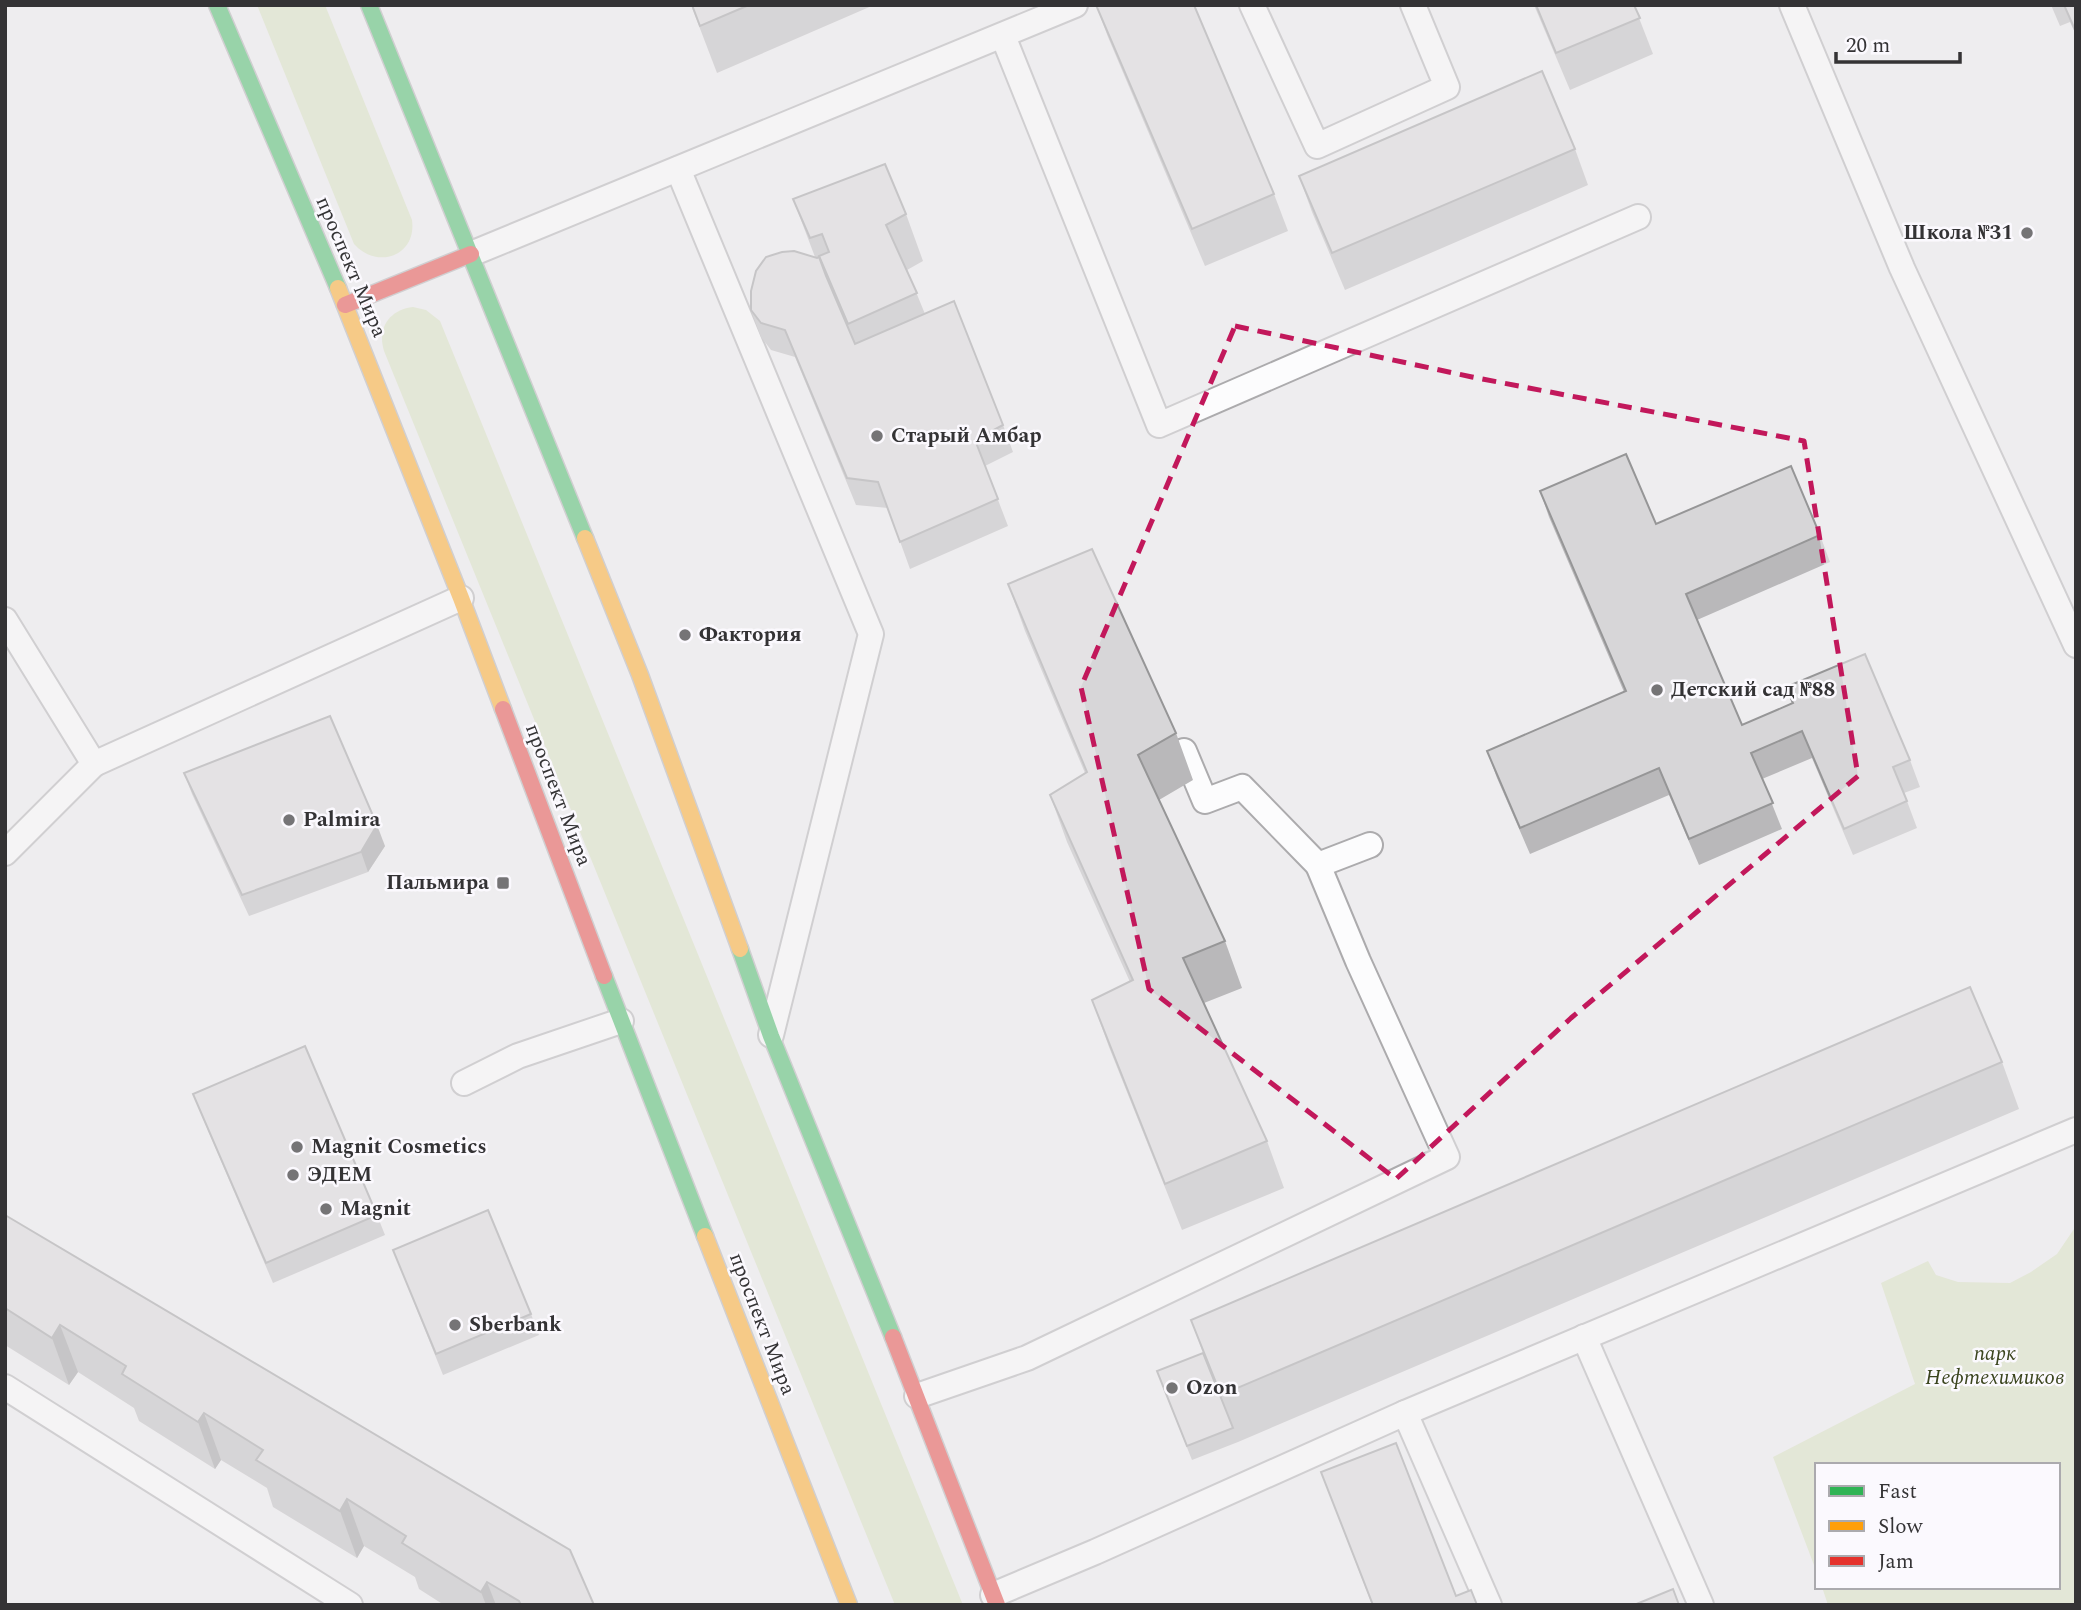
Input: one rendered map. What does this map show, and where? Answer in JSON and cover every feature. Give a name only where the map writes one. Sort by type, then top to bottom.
[{"type":"main road","name":"проспект Мира","points":[[217,5],[345,304],[849,1605]]},
{"type":"main road","points":[[369,5],[640,675],[771,1036],[917,1396],[995,1600]]},
{"type":"main road","points":[[345,304],[471,254]]},
{"type":"lane","points":[[471,254],[1075,5]]},
{"type":"lane","points":[[1252,5],[1317,146],[1447,87],[1413,5]]},
{"type":"lane","points":[[1792,5],[1902,268],[2076,645]]},
{"type":"lane","points":[[1003,36],[1159,425],[1638,218]]},
{"type":"lane","points":[[678,169],[871,634],[771,1036]]},
{"type":"lane","points":[[5,853],[94,764],[461,598]]},
{"type":"lane","points":[[5,620],[94,764]]},
{"type":"lane","points":[[917,1396],[1027,1358],[1447,1157],[1358,961],[1318,865],[1242,787],[1205,801],[1184,751]]},
{"type":"lane","points":[[1318,865],[1370,845]]},
{"type":"lane","points":[[464,1083],[518,1056],[621,1021]]},
{"type":"lane","points":[[995,1600],[1095,1552],[1405,1413],[2076,1130]]},
{"type":"lane","points":[[1584,1337],[1692,1600]]},
{"type":"lane","points":[[5,1387],[350,1605]]},
{"type":"lane","points":[[1405,1413],[1489,1605]]},
{"type":"highlighted area","points":[[1235,326],[1472,377],[1804,441],[1858,776],[1571,1018],[1396,1179],[1149,989],[1081,687]]},
{"type":"green space","points":[[257,5],[325,5],[412,220],[412,232],[402,250],[384,257],[373,256],[354,244]]},
{"type":"green space","points":[[413,307],[426,310],[440,321],[963,1605],[895,1605],[384,351],[382,335],[387,321],[397,312]]},
{"type":"green space","name":"парк Нефтехимиков","points":[[2076,1226],[2076,1605],[1828,1605],[1823,1589],[2060,1589],[2060,1463],[1815,1463],[1815,1568],[1773,1457],[1915,1384],[1881,1283],[1928,1261],[1936,1275],[1958,1282],[2010,1283],[2057,1254]]},
{"type":"building","points":[[692,5],[749,5],[700,26]]},
{"type":"building","points":[[1096,5],[1194,5],[1274,194],[1192,229]]},
{"type":"building","points":[[1536,5],[1634,5],[1640,18],[1556,53]]},
{"type":"building","points":[[2064,5],[2076,5],[2076,32]]},
{"type":"building","points":[[1542,71],[1575,149],[1332,253],[1299,176]]},
{"type":"building","points":[[885,164],[906,214],[886,225],[917,293],[848,324],[819,256],[829,252],[822,234],[810,238],[793,199]]},
{"type":"building","points":[[794,251],[819,257],[855,344],[954,301],[1003,425],[975,440],[998,499],[900,542],[878,482],[847,478],[785,330],[761,323],[751,310],[751,291],[756,271],[766,257]]},
{"type":"building","points":[[1626,454],[1656,524],[1791,466],[1820,535],[1686,594],[1742,725],[1793,703],[1786,687],[1865,654],[1910,760],[1893,767],[1907,801],[1844,829],[1802,731],[1751,753],[1773,803],[1689,839],[1659,768],[1520,828],[1487,751],[1626,691],[1540,491]]},
{"type":"building","points":[[1092,549],[1176,733],[1138,755],[1225,941],[1183,958],[1267,1141],[1165,1184],[1092,1000],[1133,980],[1050,795],[1087,772],[1008,584]]},
{"type":"building","name":"Palmira","points":[[330,716],[377,825],[361,852],[242,895],[184,773]]},
{"type":"building","points":[[1970,987],[2002,1062],[1221,1395],[1191,1320]]},
{"type":"building","name":"ЭДЕМ","points":[[305,1046],[377,1215],[266,1263],[193,1094]]},
{"type":"building","points":[[488,1210],[531,1314],[436,1354],[393,1250]]},
{"type":"building","points":[[5,1215],[570,1550],[594,1605],[521,1605],[519,1601],[487,1582],[481,1592],[402,1543],[406,1536],[347,1499],[340,1511],[256,1460],[263,1450],[204,1413],[198,1422],[122,1374],[126,1366],[60,1325],[52,1338],[5,1308]]},
{"type":"building","points":[[1203,1353],[1233,1428],[1187,1446],[1157,1371]]},
{"type":"building","points":[[1396,1443],[1456,1596],[1471,1590],[1477,1605],[1373,1605],[1321,1472]]},
{"type":"building","points":[[1673,1589],[1679,1605],[1634,1605]]},
{"type":"traffic: fast","points":[[217,5],[338,288]]},
{"type":"traffic: fast","points":[[369,5],[585,538]]},
{"type":"traffic: fast","points":[[740,949],[771,1036],[893,1337]]},
{"type":"traffic: fast","points":[[604,976],[705,1236]]},
{"type":"traffic: slow","points":[[338,288],[503,709]]},
{"type":"traffic: slow","points":[[585,538],[640,675],[740,949]]},
{"type":"traffic: slow","points":[[705,1236],[849,1605]]},
{"type":"traffic: jam","points":[[345,305],[471,254]]},
{"type":"traffic: jam","points":[[503,709],[604,976]]},
{"type":"traffic: jam","points":[[893,1337],[997,1605]]},
{"type":"place","name":"Школа №31","points":[[2027,233]]},
{"type":"place","name":"Старый Амбар","points":[[877,436]]},
{"type":"place","name":"Фактория","points":[[685,635]]},
{"type":"place","name":"Детский сад №88","points":[[1657,690]]},
{"type":"place","name":"Palmira","points":[[289,820]]},
{"type":"place","name":"Пальмира","points":[[503,883]]},
{"type":"place","name":"Magnit Cosmetics","points":[[297,1147]]},
{"type":"place","name":"ЭДЕМ","points":[[293,1175]]},
{"type":"place","name":"Magnit","points":[[326,1209]]},
{"type":"place","name":"Sberbank","points":[[455,1325]]},
{"type":"place","name":"Ozon","points":[[1172,1388]]}]
